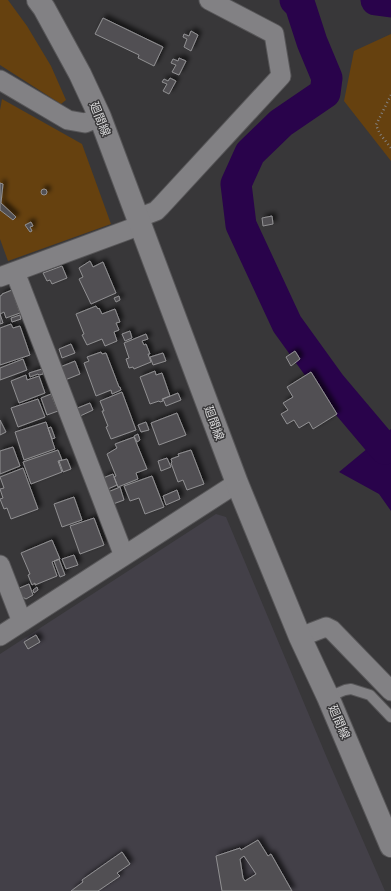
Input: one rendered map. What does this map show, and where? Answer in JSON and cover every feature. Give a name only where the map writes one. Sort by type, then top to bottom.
[{"type":"street","name":"廻間線","points":[[38,0],[44,8],[80,74],[100,117],[237,483],[300,637],[328,697],[391,846]]},
{"type":"street","points":[[124,556],[8,275],[140,222],[156,211],[281,76],[274,34],[209,0]]},
{"type":"street","points":[[0,80],[68,120],[85,123],[100,117]]},
{"type":"street","points":[[0,636],[237,483]]},
{"type":"street","points":[[0,565],[22,622]]},
{"type":"street","points":[[300,637],[326,627],[332,630],[391,691]]},
{"type":"lane","points":[[328,697],[351,689],[370,694],[391,717]]},
{"type":"path","points":[[391,95],[376,124],[380,134],[391,148]]},
{"type":"shaded area","points":[[0,0],[8,0],[27,26],[51,66],[66,100],[61,104],[0,65]]},
{"type":"shaded area","points":[[391,34],[391,161],[344,101],[354,51]]},
{"type":"shaded area","points":[[2,99],[82,144],[111,224],[8,261],[0,239],[0,110]]},
{"type":"shaded area","points":[[391,429],[391,511],[379,494],[339,472]]},
{"type":"shaded area","points":[[216,514],[226,517],[327,758],[385,891],[0,891],[0,654]]},
{"type":"building","points":[[103,18],[163,47],[154,66],[138,58],[139,55],[95,34]]},
{"type":"building","points":[[191,31],[198,35],[191,51],[184,47],[187,39],[183,37],[184,34],[189,36]]},
{"type":"building","points":[[179,58],[186,61],[179,75],[172,72],[176,65],[171,63],[173,59],[178,61]]},
{"type":"building","points":[[170,78],[176,81],[169,94],[163,91],[167,84],[162,82],[164,79],[168,81]]},
{"type":"building","points":[[0,183],[3,184],[1,203],[16,217],[13,220],[0,210]]},
{"type":"building","points":[[44,189],[47,192],[44,195],[41,192]]},
{"type":"building","points":[[272,216],[273,224],[263,226],[262,218]]},
{"type":"building","points":[[31,222],[33,226],[30,227],[32,231],[30,232],[25,225]]},
{"type":"building","points":[[90,261],[93,267],[103,262],[116,293],[91,304],[79,279],[83,277],[79,268]]},
{"type":"building","points":[[62,266],[67,278],[52,284],[50,280],[47,281],[43,273]]},
{"type":"building","points":[[12,290],[20,313],[6,318],[4,312],[0,314],[0,296]]},
{"type":"building","points":[[119,296],[120,300],[116,302],[114,298]]},
{"type":"building","points":[[96,306],[102,314],[115,309],[120,322],[116,323],[119,330],[114,332],[117,341],[105,346],[102,339],[87,345],[82,335],[84,334],[76,314]]},
{"type":"building","points":[[0,314],[3,323],[0,324]]},
{"type":"building","points":[[20,315],[21,319],[12,322],[11,318]]},
{"type":"building","points":[[11,324],[13,328],[20,326],[30,355],[0,365],[0,328]]},
{"type":"building","points":[[130,331],[132,338],[125,341],[122,334]]},
{"type":"building","points":[[146,334],[148,339],[142,341],[144,345],[146,344],[151,362],[134,369],[133,367],[129,368],[126,359],[129,358],[124,343]]},
{"type":"building","points":[[71,344],[75,353],[62,358],[59,349]]},
{"type":"building","points":[[295,351],[300,359],[291,366],[286,357]]},
{"type":"building","points":[[101,352],[102,354],[106,353],[121,390],[112,394],[111,390],[96,396],[84,363],[89,361],[87,357]]},
{"type":"building","points":[[163,353],[166,361],[153,365],[150,357]]},
{"type":"building","points":[[23,359],[27,370],[0,380],[0,368]]},
{"type":"building","points":[[75,361],[80,374],[65,380],[60,367]]},
{"type":"building","points":[[42,369],[43,374],[30,377],[29,373]]},
{"type":"building","points":[[155,371],[156,375],[162,373],[170,396],[162,399],[163,401],[150,404],[140,377]]},
{"type":"building","points":[[311,372],[337,414],[313,429],[309,422],[299,428],[294,420],[287,424],[281,414],[288,410],[283,403],[293,397],[287,387]]},
{"type":"building","points":[[26,375],[27,380],[39,376],[45,393],[19,403],[11,381]]},
{"type":"building","points":[[122,392],[136,430],[111,439],[106,427],[108,426],[100,401]]},
{"type":"building","points":[[178,393],[181,400],[166,406],[163,399]]},
{"type":"building","points":[[51,394],[58,411],[47,415],[41,398]]},
{"type":"building","points":[[38,399],[45,417],[18,427],[11,408]]},
{"type":"building","points":[[90,403],[93,410],[78,417],[75,409]]},
{"type":"building","points":[[177,413],[186,435],[159,445],[151,423]]},
{"type":"building","points":[[0,420],[6,432],[0,435]]},
{"type":"building","points":[[46,422],[55,449],[24,460],[15,432]]},
{"type":"building","points":[[146,422],[149,430],[141,432],[138,425]]},
{"type":"building","points":[[51,427],[55,438],[52,439],[48,428]]},
{"type":"building","points":[[138,434],[140,440],[137,442],[134,436]]},
{"type":"building","points":[[134,437],[147,469],[136,473],[138,479],[118,487],[114,477],[116,476],[107,454],[117,448],[115,444]]},
{"type":"building","points":[[13,447],[20,466],[0,474],[0,451]]},
{"type":"building","points":[[58,450],[62,460],[58,461],[62,472],[31,484],[23,462]]},
{"type":"building","points":[[191,450],[204,484],[187,490],[183,480],[178,482],[171,459],[179,456],[178,454]]},
{"type":"building","points":[[167,458],[171,467],[161,471],[158,461]]},
{"type":"building","points":[[67,459],[71,469],[63,472],[59,461]]},
{"type":"building","points":[[23,468],[38,509],[11,519],[7,508],[4,509],[0,499],[3,498],[0,489],[4,488],[0,477]]},
{"type":"building","points":[[113,474],[117,485],[108,489],[103,478]]},
{"type":"building","points":[[152,476],[164,507],[145,514],[139,498],[130,501],[124,486]]},
{"type":"building","points":[[120,487],[124,500],[113,504],[108,492]]},
{"type":"building","points":[[177,490],[180,499],[166,505],[163,496]]},
{"type":"building","points":[[74,497],[82,520],[62,527],[54,504]]},
{"type":"building","points":[[94,518],[104,545],[80,554],[70,526]]},
{"type":"building","points":[[52,540],[60,559],[52,562],[57,576],[32,585],[28,575],[30,574],[21,553]]},
{"type":"building","points":[[74,555],[78,565],[66,569],[62,559]]},
{"type":"building","points":[[59,559],[65,575],[60,577],[54,561]]},
{"type":"building","points":[[29,584],[33,595],[26,599],[19,595],[17,589]]},
{"type":"building","points":[[37,587],[38,590],[34,593],[33,590]]},
{"type":"building","points":[[36,635],[40,642],[28,649],[24,642]]},
{"type":"building","points":[[258,840],[268,856],[271,854],[292,891],[222,891],[216,856],[240,848],[241,850]],"holes":[[[244,856],[256,874],[245,881],[243,878],[240,859]]]},
{"type":"building","points":[[122,852],[130,864],[117,873],[120,876],[98,891],[71,891],[83,882],[82,880]]},
{"type":"waterway","points":[[295,0],[300,5],[312,42],[327,78],[325,93],[281,123],[250,153],[236,184],[241,225],[287,324],[331,385],[385,449]]},
{"type":"waterway","points":[[376,0],[391,2]]}]
